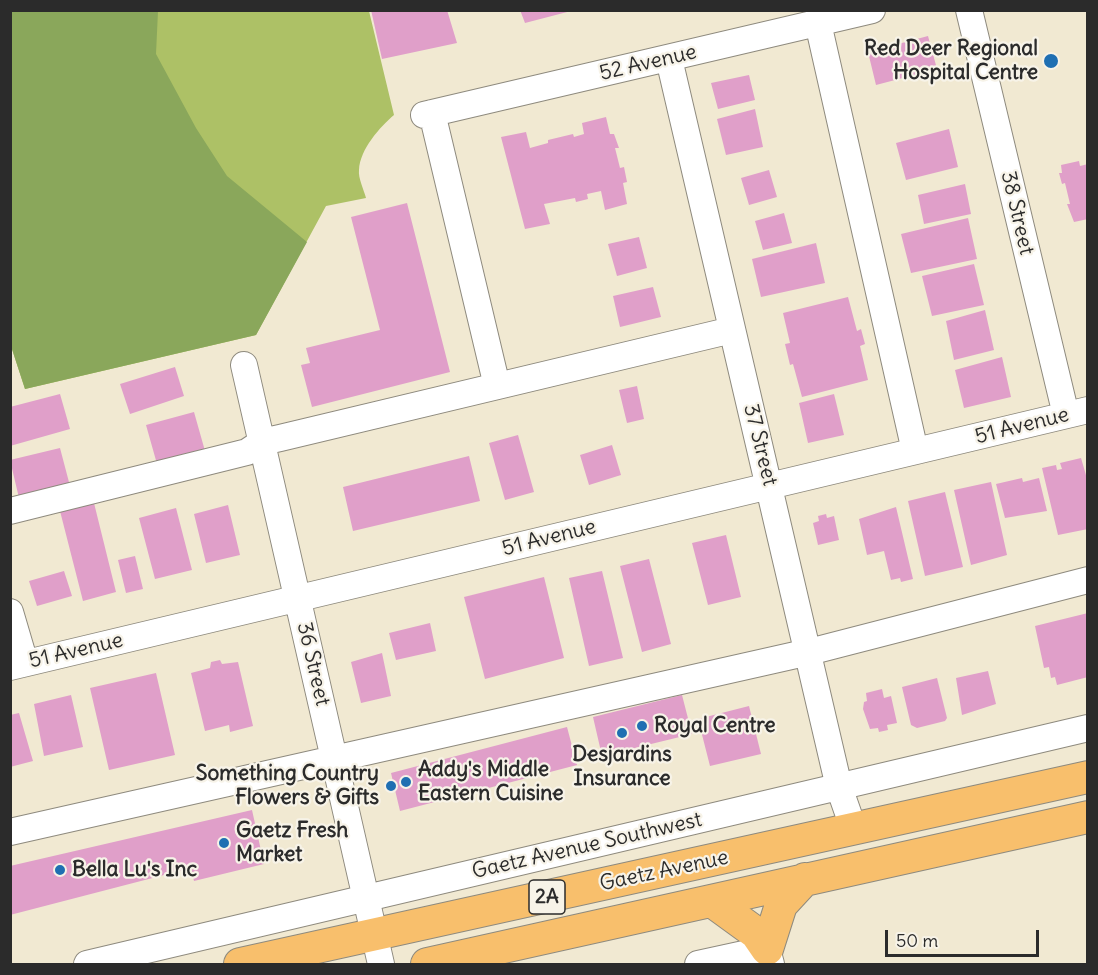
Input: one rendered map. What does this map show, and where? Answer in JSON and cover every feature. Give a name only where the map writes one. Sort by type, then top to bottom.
[{"type":"main road","name":"Gaetz Avenue","points":[[240,964],[1088,777]]},
{"type":"main road","name":"Gaetz Avenue","points":[[426,964],[1088,817]]},
{"type":"main road","points":[[769,957],[781,905],[805,879]]},
{"type":"main road","points":[[712,901],[756,933],[769,957]]},
{"type":"street","name":"52 Avenue","points":[[497,386],[428,114],[872,10]]},
{"type":"street","name":"38 Street","points":[[969,10],[1077,412]]},
{"type":"street","points":[[818,23],[915,452]]},
{"type":"street","name":"37 Street","points":[[669,59],[839,787],[854,830]]},
{"type":"street","points":[[10,511],[247,452],[262,442],[732,330]]},
{"type":"street","name":"36 Street","points":[[244,364],[381,964]]},
{"type":"street","name":"51 Avenue","points":[[18,665],[1077,412]]},
{"type":"street","points":[[10,832],[809,651],[1088,580]]},
{"type":"street","points":[[10,612],[18,665]]},
{"type":"street","name":"Gaetz Avenue Southwest","points":[[87,964],[1088,728]]},
{"type":"street","points":[[698,964],[769,957]]},
{"type":"green space","points":[[10,11],[369,11],[394,115],[372,139],[360,162],[359,177],[366,198],[326,206],[256,335],[25,389],[10,343]]},
{"type":"green space","points":[[10,11],[158,11],[156,54],[196,128],[227,176],[307,242],[256,335],[25,389],[10,343]]},
{"type":"building","points":[[371,10],[447,10],[457,43],[382,59]]},
{"type":"building","points":[[520,10],[571,10],[571,11],[525,23]]},
{"type":"building","points":[[928,36],[937,69],[876,85],[868,52]]},
{"type":"building","points":[[749,75],[755,100],[718,109],[711,83]]},
{"type":"building","points":[[755,109],[763,147],[726,155],[717,119]]},
{"type":"building","points":[[606,117],[610,134],[614,134],[619,148],[615,148],[620,168],[624,167],[627,182],[623,183],[627,204],[605,210],[601,191],[587,194],[588,199],[576,202],[575,198],[544,204],[550,224],[525,229],[501,137],[526,132],[530,148],[548,143],[548,140],[573,134],[574,137],[584,134],[582,123]]},
{"type":"building","points":[[949,129],[958,167],[906,180],[896,143]]},
{"type":"building","points":[[1079,161],[1080,166],[1088,164],[1088,219],[1074,222],[1067,204],[1070,204],[1065,183],[1062,184],[1059,173],[1062,173],[1061,165]]},
{"type":"building","points":[[769,170],[777,197],[749,205],[741,178]]},
{"type":"building","points":[[965,184],[971,214],[924,224],[918,195]]},
{"type":"building","points":[[407,203],[450,372],[312,407],[301,365],[310,363],[306,348],[380,330],[351,217]]},
{"type":"building","points":[[784,213],[792,243],[763,250],[755,221]]},
{"type":"building","points":[[968,218],[977,259],[911,273],[901,234]]},
{"type":"building","points":[[639,237],[647,268],[617,276],[608,244]]},
{"type":"building","points":[[816,243],[825,283],[761,297],[752,259]]},
{"type":"building","points":[[974,264],[984,305],[932,316],[922,276]]},
{"type":"building","points":[[653,287],[661,317],[620,327],[613,296]]},
{"type":"building","points":[[848,297],[857,331],[861,329],[865,344],[860,346],[868,380],[802,397],[785,344],[790,343],[783,313]]},
{"type":"building","points":[[985,310],[994,350],[954,360],[946,321]]},
{"type":"building","points":[[1002,357],[1011,397],[964,408],[955,370]]},
{"type":"building","points":[[175,367],[184,396],[130,414],[120,384]]},
{"type":"building","points":[[637,386],[644,419],[627,423],[619,390]]},
{"type":"building","points":[[60,394],[70,429],[10,446],[10,407]]},
{"type":"building","points":[[834,394],[844,435],[808,443],[799,403]]},
{"type":"building","points":[[194,412],[205,451],[157,464],[146,425]]},
{"type":"building","points":[[518,435],[534,492],[505,500],[489,443]]},
{"type":"building","points":[[612,445],[621,475],[589,485],[580,455]]},
{"type":"building","points":[[60,448],[70,486],[19,498],[10,460]]},
{"type":"building","points":[[469,456],[480,501],[353,531],[343,487]]},
{"type":"building","points":[[1081,458],[1088,482],[1088,529],[1058,535],[1042,468],[1056,465],[1057,470],[1062,469],[1060,463]]},
{"type":"building","points":[[1022,478],[1023,482],[1039,478],[1047,511],[1005,518],[996,484]]},
{"type":"building","points":[[991,482],[1007,555],[971,565],[954,490]]},
{"type":"building","points":[[945,492],[963,567],[925,576],[908,501]]},
{"type":"building","points":[[94,503],[116,592],[83,601],[60,511]]},
{"type":"building","points":[[228,505],[240,555],[206,563],[194,514]]},
{"type":"building","points":[[896,507],[913,579],[901,582],[900,578],[891,580],[884,551],[867,555],[859,519]]},
{"type":"building","points":[[176,508],[192,570],[155,579],[139,518]]},
{"type":"building","points":[[826,514],[827,518],[834,516],[839,540],[818,545],[813,523],[819,521],[818,516]]},
{"type":"building","points":[[726,535],[741,597],[708,605],[692,543]]},
{"type":"building","points":[[135,556],[143,589],[126,593],[118,560]]},
{"type":"building","points":[[649,559],[671,644],[642,652],[620,566]]},
{"type":"building","points":[[64,571],[72,596],[37,606],[29,581]]},
{"type":"building","points":[[602,571],[623,658],[589,666],[569,578]]},
{"type":"building","points":[[544,577],[564,658],[485,679],[464,597]]},
{"type":"building","points":[[1088,613],[1088,677],[1057,685],[1055,677],[1051,678],[1049,667],[1044,668],[1035,626]]},
{"type":"building","points":[[430,623],[436,651],[396,660],[389,633]]},
{"type":"building","points":[[382,653],[391,696],[361,703],[351,662]]},
{"type":"building","points":[[220,660],[222,664],[238,662],[253,726],[230,732],[229,725],[205,731],[191,673],[210,668],[211,662]]},
{"type":"building","points":[[988,671],[996,704],[962,715],[956,678]]},
{"type":"building","points":[[156,673],[175,755],[109,770],[90,688]]},
{"type":"building","points":[[937,678],[947,718],[945,721],[917,728],[911,725],[902,687]]},
{"type":"building","points":[[882,689],[884,698],[891,696],[897,723],[887,725],[888,730],[879,732],[878,728],[870,729],[863,709],[864,702],[867,701],[866,693]]},
{"type":"building","points":[[71,695],[83,747],[44,756],[34,704]]},
{"type":"building","name":"Royal Centre","points":[[682,695],[692,734],[602,756],[593,717]]},
{"type":"building","points":[[749,706],[761,754],[710,766],[698,719]]},
{"type":"building","points":[[19,713],[33,761],[10,767],[10,715]]},
{"type":"building","points":[[567,727],[577,765],[400,811],[391,773]]},
{"type":"building","points":[[252,810],[264,864],[194,881],[191,868],[10,915],[10,866]]},
{"type":"place","name":"Red Deer Regional Hospital Centre","points":[[1051,61]]},
{"type":"place","name":"Royal Centre","points":[[642,726]]},
{"type":"place","name":"Desjardins Insurance","points":[[622,733]]},
{"type":"place","name":"Addy's Middle Eastern Cuisine","points":[[406,782]]},
{"type":"place","name":"Something Country Flowers & Gifts","points":[[391,786]]},
{"type":"place","name":"Gaetz Fresh Market","points":[[224,843]]},
{"type":"place","name":"Bella Lu's Inc","points":[[60,870]]}]
